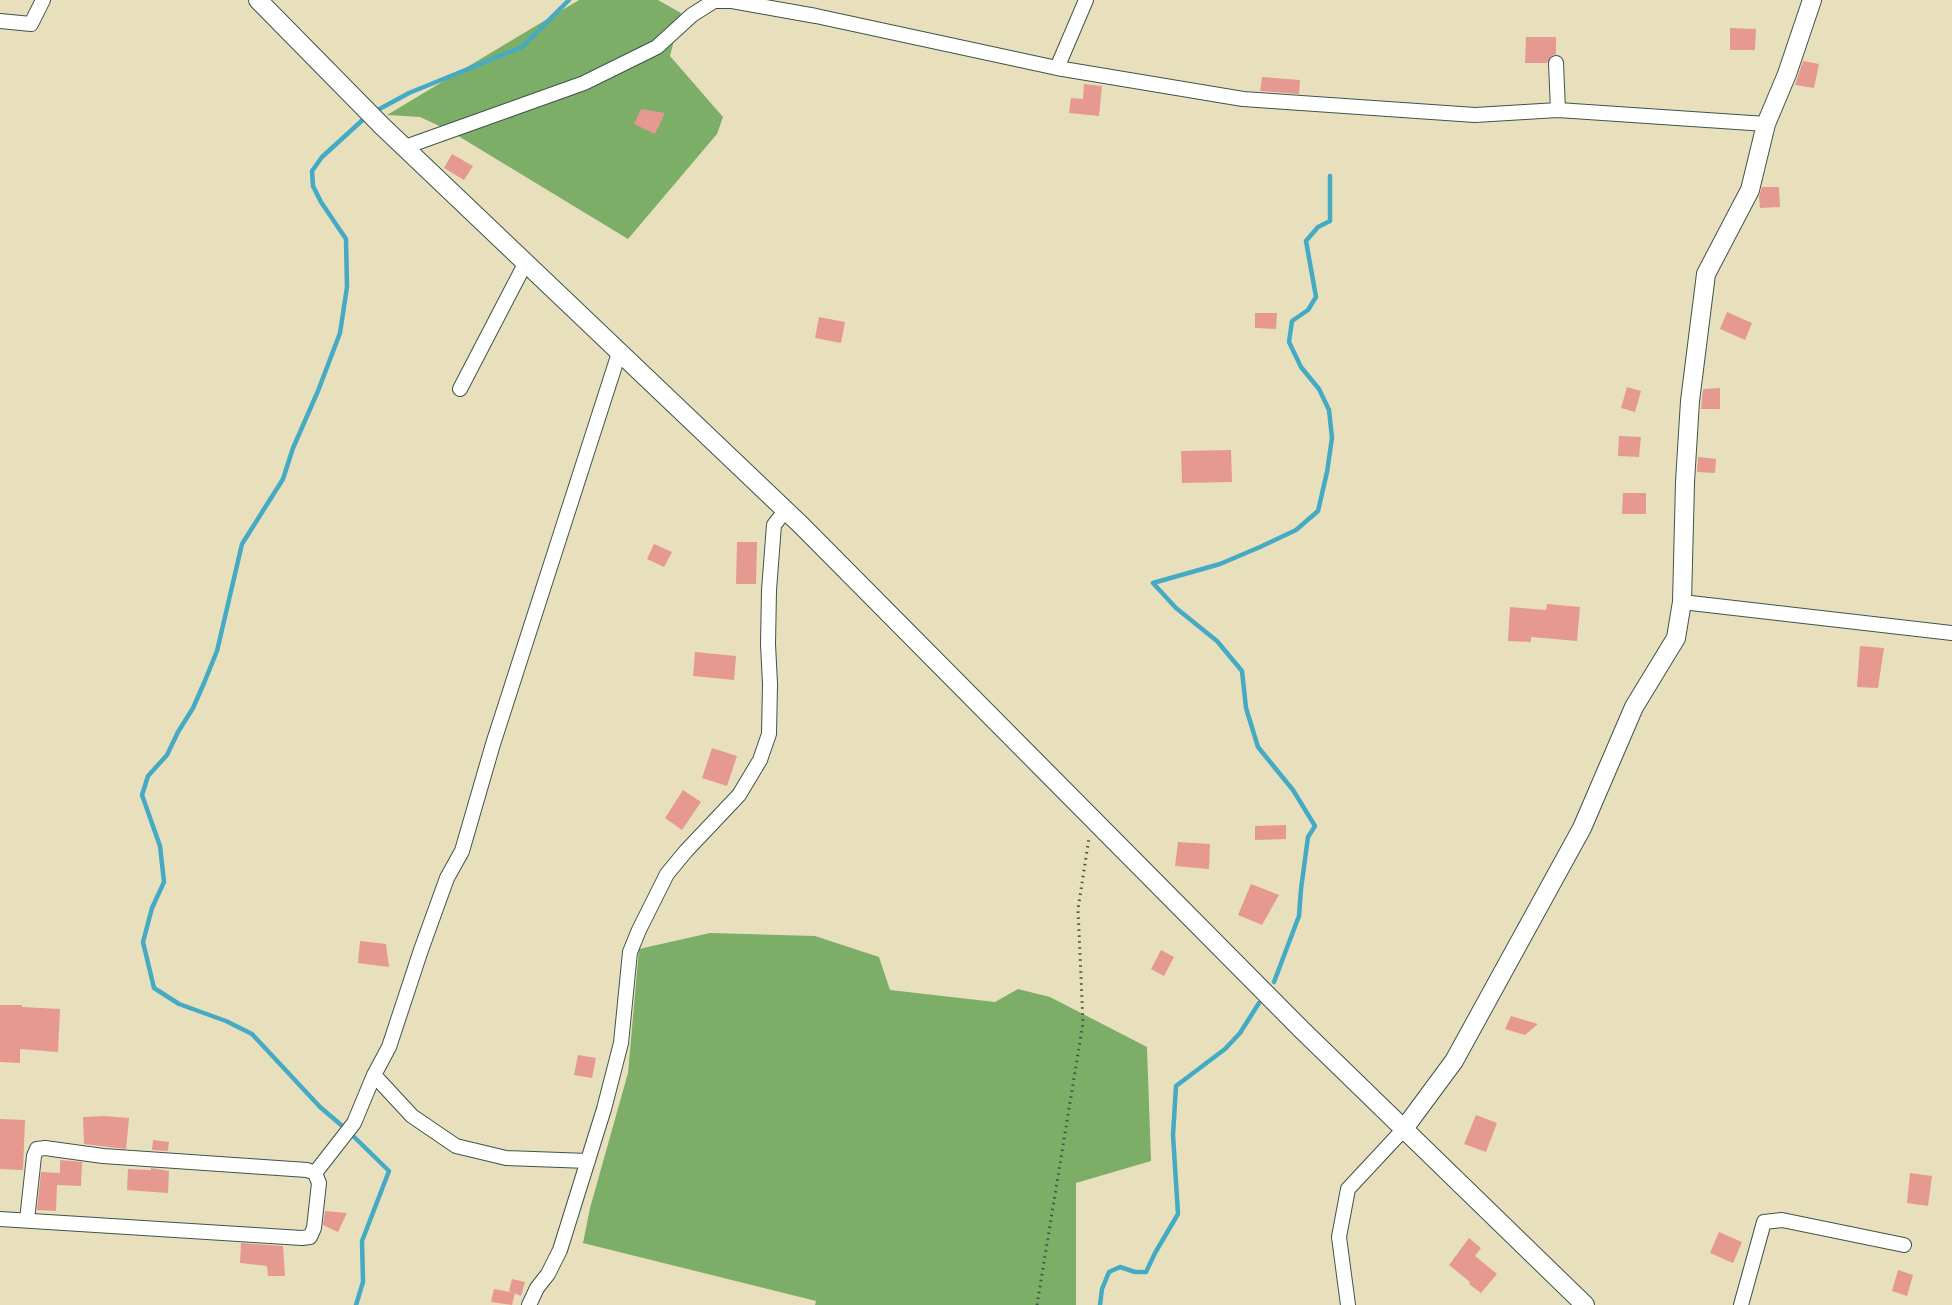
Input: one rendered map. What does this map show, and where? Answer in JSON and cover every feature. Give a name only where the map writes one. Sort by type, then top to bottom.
[{"type":"street","points":[[0,21],[31,24],[43,0]]},
{"type":"street","points":[[258,0],[382,126],[785,511],[1302,1030],[1585,1305]]},
{"type":"street","points":[[1057,68],[1086,0]]},
{"type":"street","points":[[1348,1305],[1339,1237],[1348,1189],[1404,1130],[1454,1061],[1582,828],[1634,707],[1676,638],[1682,602],[1690,401],[1706,274],[1750,190],[1766,124],[1787,74],[1812,0]]},
{"type":"street","points":[[405,147],[584,83],[657,47],[692,15],[714,1],[732,1],[816,16],[1057,68],[1242,99],[1475,115],[1558,110],[1766,124]]},
{"type":"street","points":[[1556,63],[1558,110]]},
{"type":"street","points":[[460,390],[525,264]]},
{"type":"street","points":[[315,1173],[354,1123],[374,1075],[389,1047],[447,879],[462,851],[493,744],[619,353]]},
{"type":"street","points":[[529,1305],[560,1250],[604,1109],[621,1043],[630,952],[639,930],[667,874],[739,795],[760,760],[769,734],[771,684],[768,644],[769,590],[774,525],[785,511]]},
{"type":"street","points":[[1682,602],[1952,633]]},
{"type":"street","points":[[374,1075],[412,1116],[456,1146],[506,1158],[588,1161]]},
{"type":"street","points":[[0,1219],[302,1238],[310,1237],[314,1228],[320,1183],[315,1173],[307,1170],[103,1156],[45,1148],[37,1149],[34,1156],[27,1220]]},
{"type":"street","points":[[1741,1305],[1764,1222],[1782,1220],[1904,1245]]},
{"type":"path","points":[[1037,1305],[1083,1023],[1078,909],[1088,840],[1098,825]]},
{"type":"green space","points":[[579,0],[658,0],[681,13],[670,56],[723,117],[717,134],[628,239],[450,131],[420,117],[387,115]]},
{"type":"green space","points":[[710,933],[815,936],[879,957],[890,990],[995,1002],[1018,989],[1050,997],[1147,1047],[1151,1161],[1076,1183],[1076,1305],[815,1305],[816,1301],[583,1243],[590,1208],[628,1073],[639,949]]},
{"type":"building","points":[[1730,28],[1756,29],[1755,50],[1730,50]]},
{"type":"building","points":[[1526,37],[1556,37],[1556,54],[1551,56],[1547,63],[1525,63]]},
{"type":"building","points":[[1803,61],[1819,64],[1814,88],[1795,85]]},
{"type":"building","points":[[1262,77],[1300,80],[1299,94],[1260,91]]},
{"type":"building","points":[[1084,84],[1102,86],[1099,116],[1069,113],[1071,98],[1083,99]]},
{"type":"building","points":[[641,109],[665,113],[655,134],[634,124]]},
{"type":"building","points":[[452,154],[473,166],[464,180],[444,168]]},
{"type":"building","points":[[1762,187],[1779,187],[1780,207],[1760,208],[1759,197]]},
{"type":"building","points":[[1727,312],[1752,323],[1745,340],[1720,329]]},
{"type":"building","points":[[1255,313],[1277,313],[1276,329],[1255,328]]},
{"type":"building","points":[[819,317],[845,322],[841,343],[815,338]]},
{"type":"building","points":[[1627,387],[1641,391],[1635,412],[1621,408]]},
{"type":"building","points":[[1720,388],[1720,409],[1701,409],[1703,389]]},
{"type":"building","points":[[1619,436],[1641,437],[1639,457],[1618,456]]},
{"type":"building","points":[[1231,450],[1232,482],[1182,483],[1181,451]]},
{"type":"building","points":[[1698,457],[1716,459],[1715,473],[1697,472]]},
{"type":"building","points":[[1623,493],[1646,493],[1646,514],[1622,514]]},
{"type":"building","points":[[737,542],[757,542],[756,584],[736,584]]},
{"type":"building","points":[[654,544],[672,552],[664,567],[647,559]]},
{"type":"building","points":[[1547,604],[1580,607],[1577,641],[1531,637],[1531,642],[1508,641],[1510,607],[1546,610]]},
{"type":"building","points":[[1860,646],[1884,648],[1878,688],[1857,687]]},
{"type":"building","points":[[695,652],[736,656],[734,680],[693,676]]},
{"type":"building","points":[[712,748],[737,756],[727,786],[702,778]]},
{"type":"building","points":[[683,790],[701,802],[682,830],[665,818]]},
{"type":"building","points":[[1286,825],[1286,839],[1255,840],[1255,826]]},
{"type":"building","points":[[1178,842],[1210,844],[1209,869],[1175,866]]},
{"type":"building","points":[[1251,884],[1279,895],[1262,925],[1238,915]]},
{"type":"building","points":[[360,941],[386,944],[389,967],[358,963]]},
{"type":"building","points":[[1161,950],[1174,957],[1164,976],[1151,969]]},
{"type":"building","points":[[0,1005],[60,1009],[58,1052],[20,1049],[20,1063],[0,1062]]},
{"type":"building","points":[[1511,1016],[1538,1024],[1525,1035],[1505,1029]]},
{"type":"building","points":[[578,1055],[596,1058],[592,1078],[574,1075]]},
{"type":"building","points":[[1476,1115],[1497,1123],[1486,1152],[1464,1144]]},
{"type":"building","points":[[83,1117],[129,1118],[126,1149],[84,1144]]},
{"type":"building","points":[[0,1119],[25,1120],[23,1170],[0,1169]]},
{"type":"building","points":[[153,1140],[169,1142],[168,1151],[152,1150]]},
{"type":"building","points":[[60,1160],[82,1162],[81,1186],[57,1185],[56,1211],[37,1210],[41,1172],[60,1173]]},
{"type":"building","points":[[151,1168],[169,1171],[168,1193],[127,1190],[128,1169],[151,1170]]},
{"type":"building","points":[[1910,1173],[1932,1176],[1928,1206],[1907,1203]]},
{"type":"building","points":[[325,1211],[347,1213],[338,1232],[323,1225]]},
{"type":"building","points":[[1719,1232],[1742,1242],[1733,1263],[1710,1253]]},
{"type":"building","points":[[1469,1238],[1481,1248],[1475,1256],[1497,1274],[1481,1293],[1449,1265]]},
{"type":"building","points":[[241,1243],[283,1246],[285,1276],[268,1276],[267,1266],[240,1263]]},
{"type":"building","points":[[1898,1270],[1913,1275],[1907,1296],[1892,1291]]},
{"type":"building","points":[[512,1279],[525,1282],[521,1296],[509,1291]]},
{"type":"building","points":[[494,1289],[515,1293],[512,1305],[491,1302]]},
{"type":"waterway","points":[[374,112],[409,93],[522,47],[569,0]]},
{"type":"waterway","points":[[356,1305],[363,1282],[362,1241],[389,1171],[320,1107],[252,1034],[226,1021],[179,1004],[154,988],[143,942],[152,908],[164,882],[160,846],[142,795],[148,776],[167,755],[204,683],[217,651],[242,544],[283,479],[293,448],[340,333],[347,287],[346,239],[321,202],[313,186],[312,171],[322,157],[367,116]]},
{"type":"waterway","points":[[1274,982],[1299,916],[1308,837],[1315,826],[1293,790],[1258,747],[1246,708],[1242,671],[1217,641],[1176,608],[1153,583],[1220,564],[1260,547],[1296,530],[1318,511],[1332,438],[1329,410],[1319,389],[1301,367],[1289,342],[1292,321],[1308,310],[1316,297],[1306,241],[1318,227],[1330,221],[1330,176]]},
{"type":"waterway","points":[[1100,1305],[1102,1289],[1109,1272],[1120,1267],[1135,1272],[1146,1272],[1178,1214],[1173,1135],[1176,1086],[1225,1049],[1240,1033],[1259,1003]]}]
